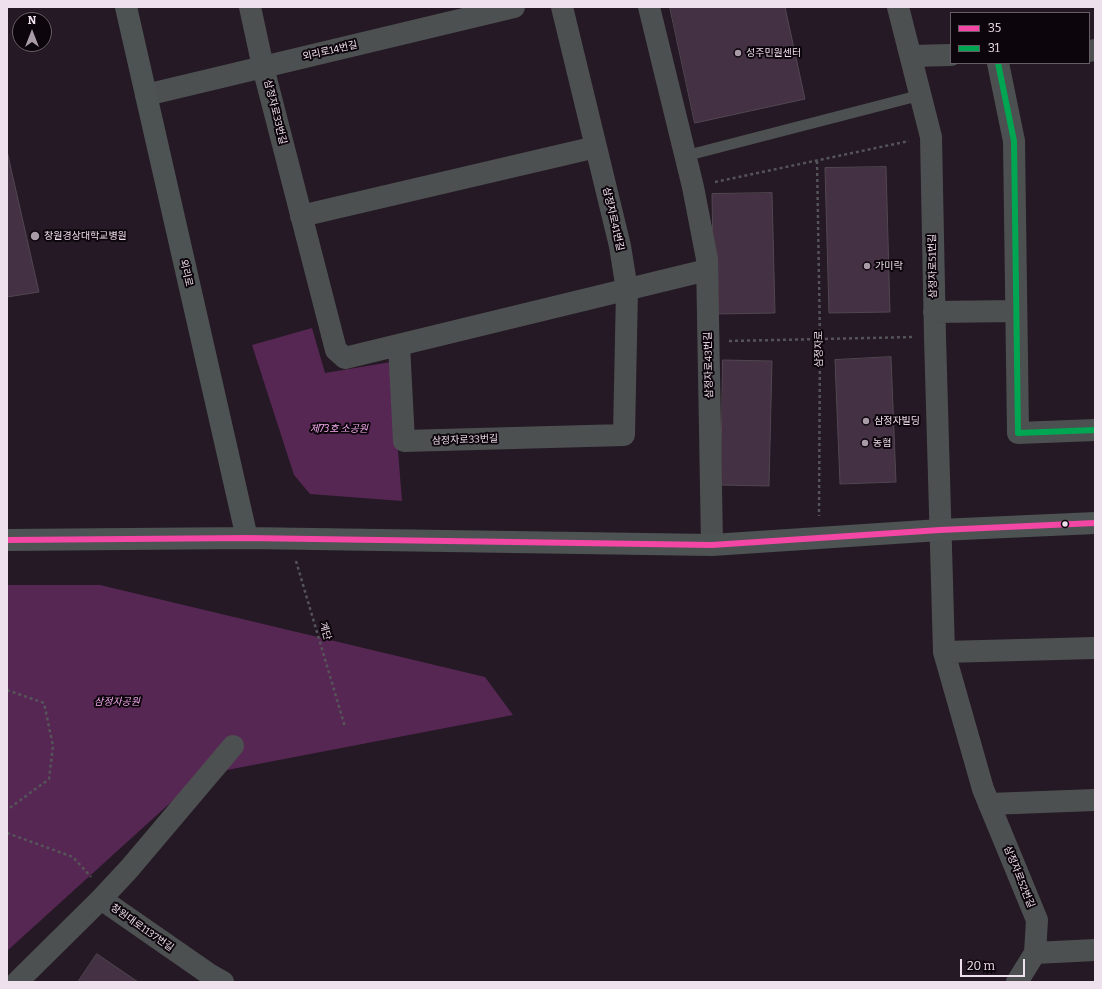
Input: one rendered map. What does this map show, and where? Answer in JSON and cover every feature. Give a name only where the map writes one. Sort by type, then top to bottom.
[{"type":"street","name":"외리로","points":[[126,7],[247,538]]},
{"type":"street","name":"삼정자로33번길","points":[[250,7],[263,67],[336,350],[345,358],[707,270]]},
{"type":"street","name":"외리로14번길","points":[[146,95],[514,7]]},
{"type":"street","name":"삼정자로41번길","points":[[562,7],[620,246],[627,290],[624,435]]},
{"type":"street","name":"삼정자로43번길","points":[[649,7],[693,187],[707,259],[712,545]]},
{"type":"street","name":"삼정자로51번길","points":[[898,7],[931,136],[940,530]]},
{"type":"street","points":[[911,56],[950,55]]},
{"type":"street","points":[[998,64],[1014,141],[1018,432],[1095,430]]},
{"type":"street","points":[[301,216],[596,147]]},
{"type":"street","points":[[934,312],[1016,311]]},
{"type":"street","name":"삼정자로33번길","points":[[399,345],[404,442],[624,435]]},
{"type":"street","points":[[7,540],[247,538],[712,545],[940,530],[1095,523]]},
{"type":"street","name":"삼정자로52번길","points":[[940,530],[944,652],[983,789],[1037,920],[1036,953]]},
{"type":"street","points":[[944,652],[1095,648]]},
{"type":"street","points":[[104,896],[129,869],[233,746]]},
{"type":"street","points":[[989,804],[1095,800]]},
{"type":"street","name":"창원대로1137번길","points":[[16,982],[104,896],[209,974],[223,982]]},
{"type":"street","points":[[1017,982],[1036,953],[1095,950]]},
{"type":"lane","points":[[685,156],[921,95]]},
{"type":"path","points":[[693,187],[931,136]]},
{"type":"path","name":"삼정자로","points":[[817,160],[820,339],[819,538]]},
{"type":"path","points":[[708,342],[935,337]]},
{"type":"path","name":"계단","points":[[290,539],[345,728]]},
{"type":"path","points":[[7,690],[44,704],[53,746],[50,779],[7,810]]},
{"type":"path","points":[[7,832],[73,857],[104,896]]},
{"type":"green space","name":"제73호 소공원","points":[[312,328],[325,373],[391,362],[402,501],[310,494],[294,475],[252,345]]},
{"type":"green space","name":"삼정자공원","points":[[7,585],[100,585],[485,677],[513,715],[201,775],[7,951]]},
{"type":"building","name":"성주민원센터","points":[[670,7],[785,7],[805,99],[695,123]]},
{"type":"building","name":"창원경상대학교병원","points":[[7,151],[39,292],[7,297]]},
{"type":"building","points":[[886,167],[890,312],[829,313],[825,168]]},
{"type":"building","points":[[772,193],[775,313],[714,314],[712,194]]},
{"type":"building","name":"삼정자빌딩","points":[[891,357],[896,482],[840,484],[835,360]]},
{"type":"building","points":[[723,360],[772,361],[769,486],[721,485]]},
{"type":"building","points":[[97,954],[138,982],[78,982]]},
{"type":"transit line","name":"31","points":[[998,64],[1014,141],[1018,433],[1095,430]]},
{"type":"transit line","name":"35","points":[[7,540],[247,538],[712,545],[940,530],[1095,523]]},
{"type":"place","name":"성주민원센터","points":[[738,53]]},
{"type":"place","name":"창원경상대학교병원","points":[[35,236]]},
{"type":"place","name":"가미락","points":[[867,266]]},
{"type":"place","name":"삼정자빌딩","points":[[866,421]]},
{"type":"place","name":"농협","points":[[865,443]]}]
